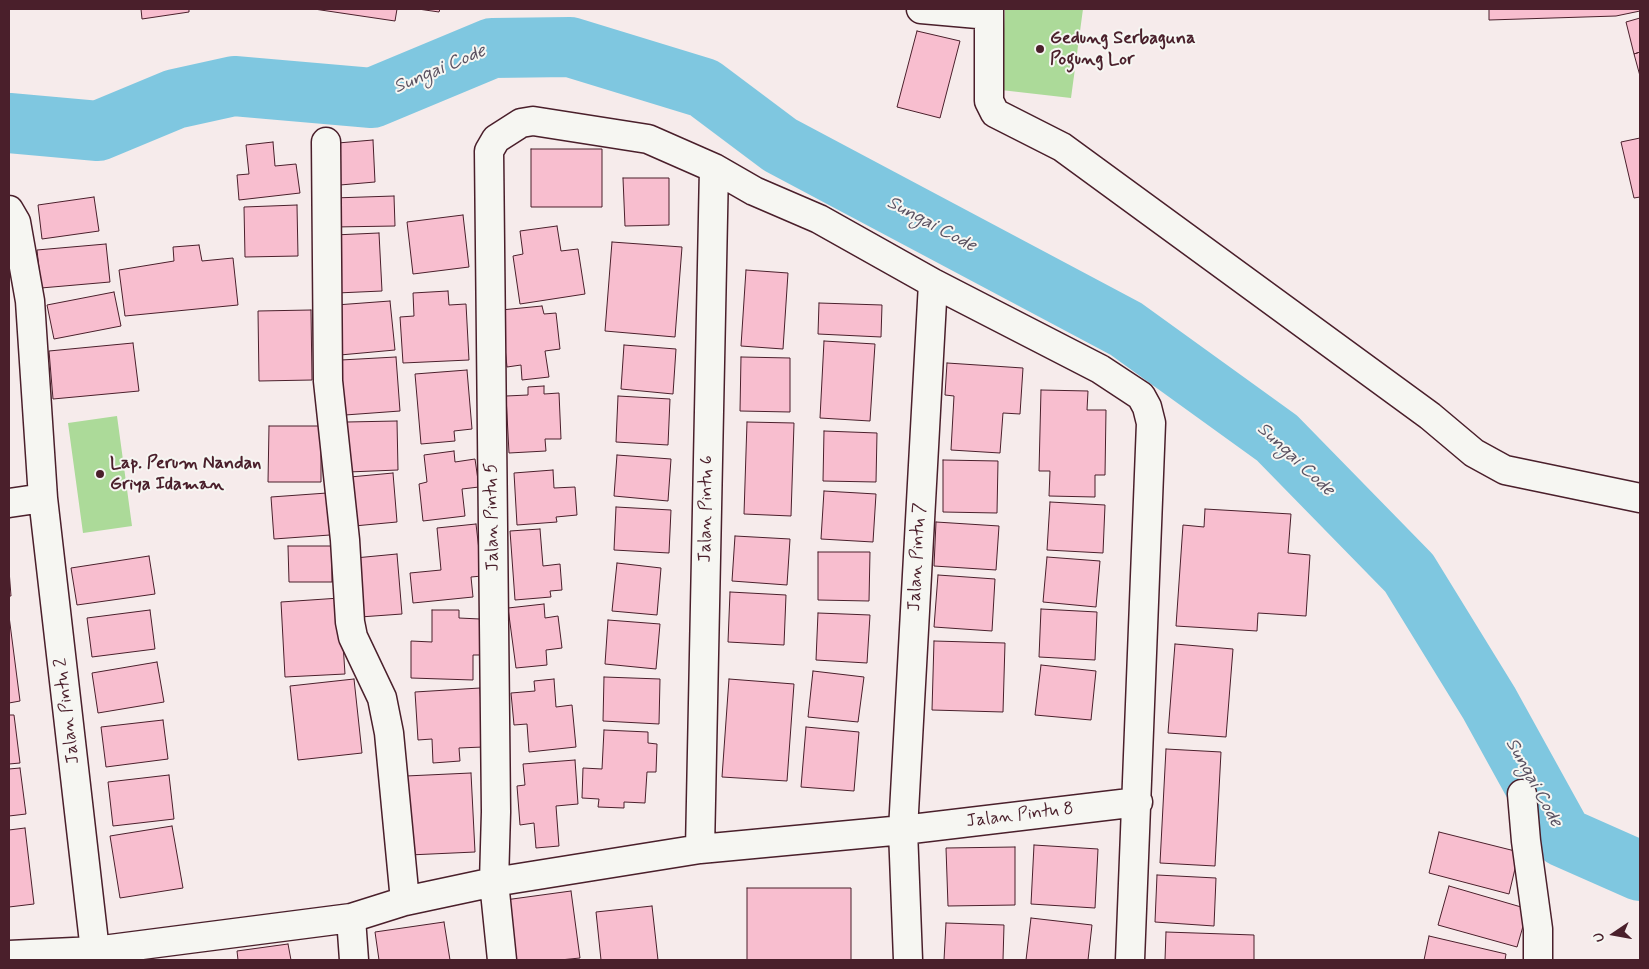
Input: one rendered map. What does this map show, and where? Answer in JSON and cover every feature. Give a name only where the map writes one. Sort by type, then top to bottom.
[{"type":"street","points":[[921,9],[989,12],[989,101],[996,113],[1062,147],[1430,416],[1474,453],[1505,470],[1640,498]]},
{"type":"street","name":"Jalan Pintu 5","points":[[502,960],[494,882],[496,812],[489,152],[496,139],[521,123],[533,121],[648,138],[714,168]]},
{"type":"street","points":[[326,142],[328,381],[345,540],[350,622],[353,637],[382,698],[389,732],[406,901]]},
{"type":"street","points":[[714,168],[754,191],[819,219],[932,283],[1100,369],[1141,396],[1147,407],[1151,423],[1138,802],[1130,960]]},
{"type":"street","name":"Jalan Pintu 6","points":[[700,849],[714,168]]},
{"type":"street","name":"Jalan Pintu 2","points":[[9,210],[16,222],[30,301],[43,498],[95,951]]},
{"type":"street","name":"Jalan Pintu 7","points":[[908,960],[903,830],[932,283]]},
{"type":"street","points":[[9,503],[43,498]]},
{"type":"street","points":[[1522,794],[1526,841],[1538,929],[1538,960]]},
{"type":"street","name":"Jalan Pintu 8","points":[[9,955],[51,957],[351,918],[406,901],[494,882],[700,849],[903,830],[1138,802]]},
{"type":"street","points":[[351,918],[354,960]]},
{"type":"green space","name":"Gedung Serbaguna Pogung Lor","points":[[1005,9],[1083,9],[1071,98],[1001,90]]},
{"type":"green space","name":"Lap. Perum Nandan Griya Idaman","points":[[117,416],[132,526],[83,533],[68,423]]},
{"type":"building","points":[[141,9],[189,9],[189,12],[142,19]]},
{"type":"building","points":[[314,9],[397,9],[395,21]]},
{"type":"building","points":[[418,9],[440,9],[439,12]]},
{"type":"building","points":[[1489,9],[1640,9],[1640,11],[1616,16],[1489,20]]},
{"type":"building","points":[[1640,18],[1640,52],[1634,54],[1626,22]]},
{"type":"building","points":[[917,31],[960,41],[940,118],[897,107]]},
{"type":"building","points":[[1640,52],[1640,76],[1634,54]]},
{"type":"building","points":[[1640,138],[1640,197],[1634,198],[1621,142]]},
{"type":"building","points":[[373,140],[375,182],[340,185],[338,143]]},
{"type":"building","points":[[273,142],[275,166],[296,164],[300,193],[239,200],[237,175],[249,174],[246,145]]},
{"type":"building","points":[[531,149],[602,149],[602,207],[531,207]]},
{"type":"building","points":[[623,178],[669,178],[669,225],[625,226]]},
{"type":"building","points":[[394,196],[395,226],[334,227],[333,198]]},
{"type":"building","points":[[94,197],[99,231],[42,239],[38,205]]},
{"type":"building","points":[[297,205],[298,256],[245,257],[244,207]]},
{"type":"building","points":[[463,215],[469,267],[413,274],[407,222]]},
{"type":"building","points":[[557,226],[561,251],[578,249],[585,294],[520,304],[513,256],[523,254],[520,231]]},
{"type":"building","points":[[379,233],[382,291],[337,293],[334,235]]},
{"type":"building","points":[[612,242],[682,247],[675,337],[605,331]]},
{"type":"building","points":[[106,244],[110,282],[41,288],[37,250]]},
{"type":"building","points":[[199,245],[202,261],[233,258],[238,305],[125,316],[119,270],[174,261],[173,247]]},
{"type":"building","points":[[746,270],[788,273],[783,349],[741,346]]},
{"type":"building","points":[[448,291],[449,305],[466,304],[469,360],[403,363],[400,317],[414,316],[413,293]]},
{"type":"building","points":[[114,292],[121,326],[54,339],[47,305]]},
{"type":"building","points":[[390,301],[395,350],[340,355],[336,305]]},
{"type":"building","points":[[819,303],[882,305],[881,337],[818,334]]},
{"type":"building","points":[[542,306],[544,314],[556,313],[560,349],[545,351],[549,377],[522,380],[521,365],[507,367],[501,310]]},
{"type":"building","points":[[311,310],[312,380],[259,381],[258,311]]},
{"type":"building","points":[[824,341],[875,344],[870,421],[820,418]]},
{"type":"building","points":[[133,343],[139,391],[53,399],[49,351]]},
{"type":"building","points":[[624,345],[676,349],[673,394],[621,389]]},
{"type":"building","points":[[396,357],[400,411],[345,415],[341,360]]},
{"type":"building","points":[[741,357],[790,358],[790,412],[740,411]]},
{"type":"building","points":[[947,363],[1023,368],[1020,414],[1003,413],[1000,453],[951,450],[954,396],[945,395]]},
{"type":"building","points":[[467,370],[472,429],[454,431],[455,441],[421,444],[415,374]]},
{"type":"building","points":[[544,386],[544,394],[559,393],[561,439],[545,439],[546,451],[509,453],[506,396],[528,395],[528,387]]},
{"type":"building","points":[[1041,390],[1088,391],[1087,410],[1106,410],[1105,475],[1095,475],[1095,497],[1049,496],[1050,471],[1039,471]]},
{"type":"building","points":[[618,396],[670,399],[668,445],[616,442]]},
{"type":"building","points":[[397,421],[398,470],[348,472],[347,422]]},
{"type":"building","points":[[747,422],[794,423],[791,516],[744,514]]},
{"type":"building","points":[[269,426],[321,426],[321,482],[268,482]]},
{"type":"building","points":[[824,431],[877,433],[876,482],[823,481]]},
{"type":"building","points":[[454,451],[455,462],[475,459],[479,487],[462,489],[465,516],[423,521],[419,484],[427,482],[424,455]]},
{"type":"building","points":[[617,455],[671,459],[668,501],[614,496]]},
{"type":"building","points":[[943,460],[998,461],[997,513],[943,512]]},
{"type":"building","points":[[553,470],[554,488],[575,487],[577,515],[556,517],[557,522],[517,525],[514,473]]},
{"type":"building","points":[[393,473],[397,522],[354,526],[350,477]]},
{"type":"building","points":[[824,491],[876,494],[873,542],[821,539]]},
{"type":"building","points":[[327,493],[330,535],[274,539],[271,497]]},
{"type":"building","points":[[1050,502],[1105,505],[1103,553],[1047,550]]},
{"type":"building","points":[[616,507],[671,510],[669,553],[614,550]]},
{"type":"building","points":[[1205,509],[1291,514],[1288,553],[1310,555],[1306,616],[1258,613],[1257,631],[1176,626],[1183,525],[1204,527]]},
{"type":"building","points":[[936,522],[999,526],[996,570],[934,566]]},
{"type":"building","points":[[476,524],[482,576],[471,577],[473,597],[413,603],[410,573],[441,570],[437,528]]},
{"type":"building","points":[[540,529],[543,566],[560,564],[562,590],[550,591],[551,597],[515,600],[510,531]]},
{"type":"building","points":[[735,536],[790,539],[787,585],[732,581]]},
{"type":"building","points":[[288,546],[332,546],[332,582],[289,582]]},
{"type":"building","points":[[818,552],[870,552],[869,601],[818,600]]},
{"type":"building","points":[[397,554],[402,614],[360,617],[355,558]]},
{"type":"building","points":[[149,556],[155,594],[77,605],[71,568]]},
{"type":"building","points":[[1047,557],[1100,561],[1096,607],[1043,602]]},
{"type":"building","points":[[617,563],[661,568],[657,615],[612,611]]},
{"type":"building","points":[[9,570],[11,596],[9,596]]},
{"type":"building","points":[[938,575],[995,579],[992,631],[934,627]]},
{"type":"building","points":[[730,592],[786,595],[784,645],[728,642]]},
{"type":"building","points":[[340,598],[345,674],[285,677],[281,602]]},
{"type":"building","points":[[544,604],[545,618],[558,616],[562,648],[546,650],[547,665],[516,668],[508,608]]},
{"type":"building","points":[[1041,609],[1097,612],[1095,660],[1039,657]]},
{"type":"building","points":[[150,610],[155,649],[92,657],[87,618]]},
{"type":"building","points":[[432,610],[459,610],[459,618],[480,619],[480,655],[473,655],[473,680],[411,678],[411,641],[432,642]]},
{"type":"building","points":[[818,613],[870,615],[867,663],[816,660]]},
{"type":"building","points":[[9,616],[20,701],[9,703]]},
{"type":"building","points":[[608,620],[660,624],[656,669],[605,664]]},
{"type":"building","points":[[934,641],[1005,643],[1003,712],[932,710]]},
{"type":"building","points":[[1175,644],[1233,649],[1226,737],[1168,733]]},
{"type":"building","points":[[157,662],[164,702],[98,713],[92,673]]},
{"type":"building","points":[[1041,665],[1096,671],[1091,720],[1035,715]]},
{"type":"building","points":[[813,671],[864,677],[858,722],[808,717]]},
{"type":"building","points":[[604,677],[660,679],[659,724],[603,721]]},
{"type":"building","points":[[354,679],[362,753],[298,760],[290,686]]},
{"type":"building","points":[[554,679],[556,707],[572,705],[576,747],[529,752],[527,724],[514,725],[511,693],[535,691],[534,681]]},
{"type":"building","points":[[729,679],[794,684],[787,781],[722,777]]},
{"type":"building","points":[[480,688],[483,747],[459,748],[460,761],[433,763],[432,739],[418,740],[415,692]]},
{"type":"building","points":[[9,715],[14,715],[20,763],[9,764]]},
{"type":"building","points":[[163,720],[168,759],[106,767],[101,727]]},
{"type":"building","points":[[806,727],[859,732],[854,791],[801,787]]},
{"type":"building","points":[[604,730],[648,732],[648,743],[657,744],[656,772],[647,772],[645,803],[624,802],[624,808],[598,807],[599,799],[582,798],[583,768],[602,769]]},
{"type":"building","points":[[1166,749],[1221,752],[1215,866],[1160,863]]},
{"type":"building","points":[[575,760],[578,804],[556,806],[559,846],[536,848],[534,823],[520,825],[517,786],[525,785],[523,764]]},
{"type":"building","points":[[20,768],[26,814],[9,816],[9,769]]},
{"type":"building","points":[[471,773],[475,852],[409,855],[406,776]]},
{"type":"building","points":[[169,775],[174,819],[113,826],[108,782]]},
{"type":"building","points":[[172,826],[183,888],[120,898],[110,836]]},
{"type":"building","points":[[25,828],[34,904],[9,907],[9,830]]},
{"type":"building","points":[[1439,832],[1519,852],[1509,894],[1429,873]]},
{"type":"building","points":[[1034,845],[1098,849],[1095,908],[1031,904]]},
{"type":"building","points":[[1015,847],[1015,905],[948,906],[946,848]]},
{"type":"building","points":[[1157,875],[1216,878],[1214,926],[1155,922]]},
{"type":"building","points":[[1449,886],[1528,909],[1517,947],[1438,925]]},
{"type":"building","points":[[747,888],[851,888],[851,960],[747,960]]},
{"type":"building","points":[[571,891],[580,958],[512,960],[505,900]]},
{"type":"building","points":[[652,906],[658,960],[601,960],[596,912]]},
{"type":"building","points":[[1031,918],[1092,925],[1088,960],[1026,960]]},
{"type":"building","points":[[444,922],[450,960],[379,960],[375,932]]},
{"type":"building","points":[[946,923],[1004,925],[1003,960],[944,960]]},
{"type":"building","points":[[1166,932],[1254,935],[1254,960],[1165,960]]},
{"type":"building","points":[[1429,936],[1506,954],[1505,960],[1424,960]]},
{"type":"building","points":[[288,944],[291,960],[238,960],[237,951]]},
{"type":"waterway","name":"Sungai Code","points":[[9,123],[98,131],[175,99],[234,86],[372,98],[492,48],[570,47],[704,88],[780,145],[1126,329],[1277,438],[1409,573],[1489,703],[1563,837],[1640,871]]},
{"type":"place","name":"Gedung Serbaguna Pogung Lor","points":[[1040,49]]},
{"type":"place","name":"Lap. Perum Nandan Griya Idaman","points":[[100,474]]}]
